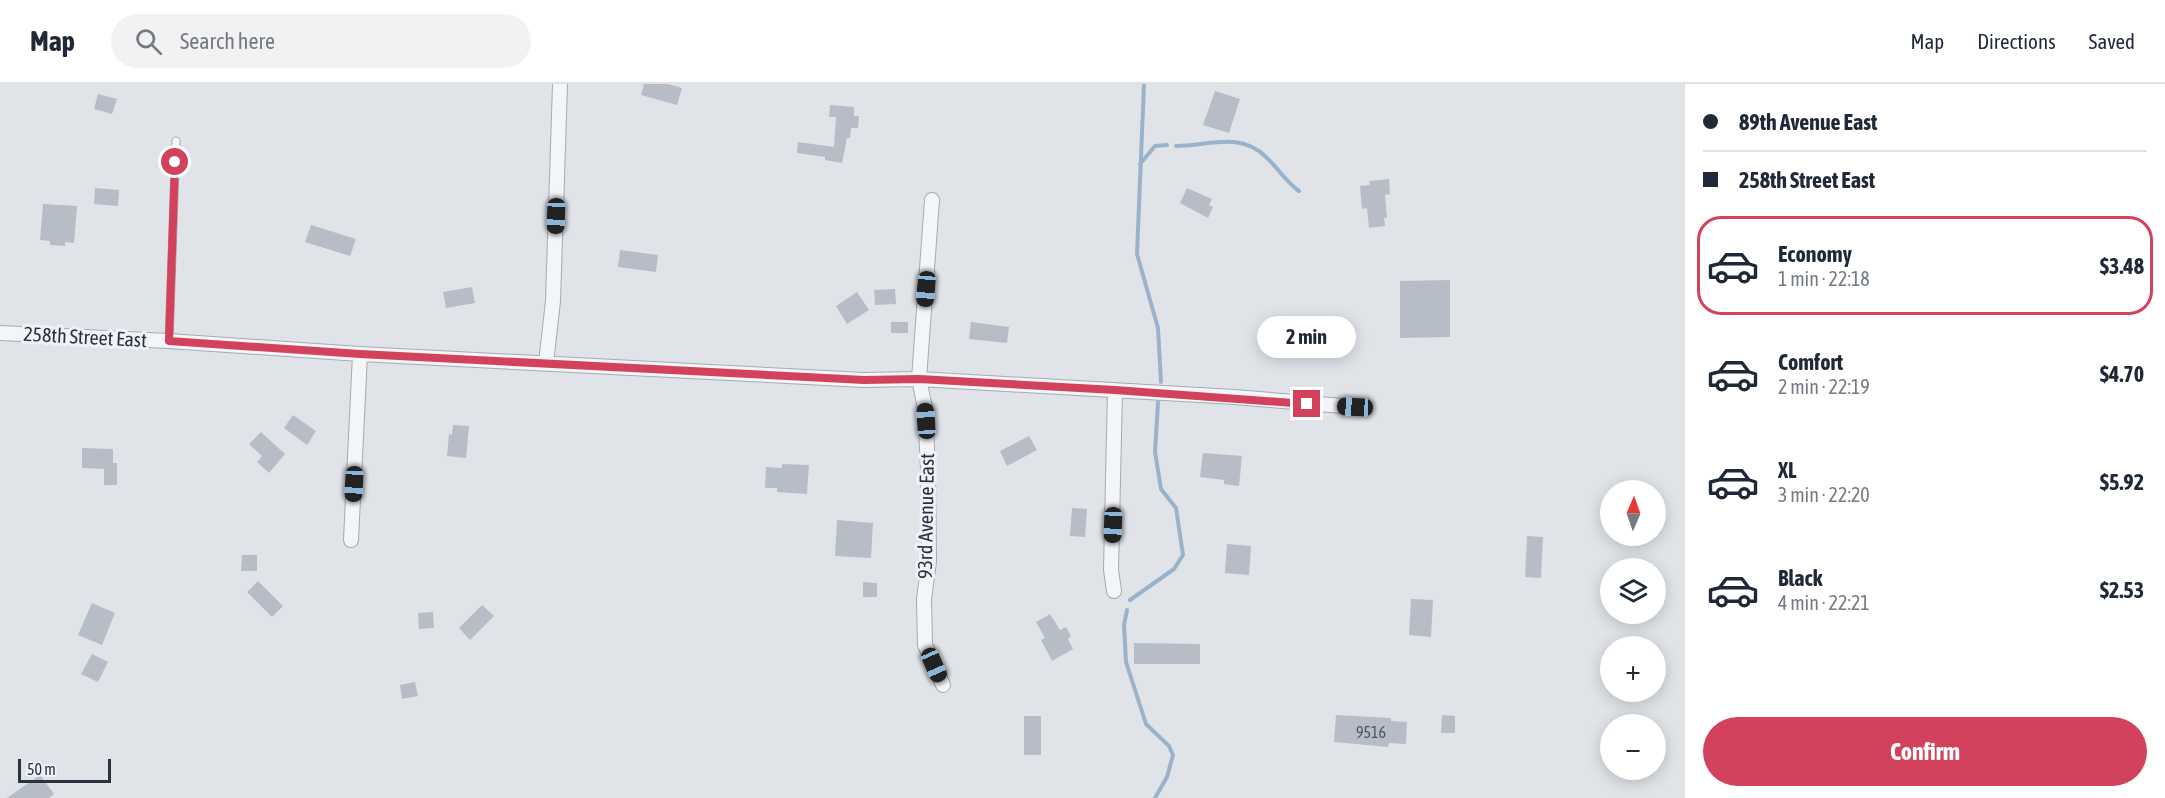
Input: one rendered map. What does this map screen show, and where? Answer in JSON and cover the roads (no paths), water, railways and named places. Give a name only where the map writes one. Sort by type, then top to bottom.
[{"type":"street","points":[[546,363],[553,301],[560,84]]},
{"type":"street","name":"93rd Avenue East","points":[[932,200],[919,379],[925,408],[928,470],[929,561],[924,599],[925,645],[943,685]]},
{"type":"street","name":"258th Street East","points":[[0,333],[864,380],[919,379],[1355,407]]},
{"type":"street","points":[[351,540],[360,354]]},
{"type":"street","points":[[1113,591],[1111,570],[1115,390]]},
{"type":"lane","points":[[169,341],[176,141]]},
{"type":"waterway","points":[[1144,84],[1137,254],[1158,328],[1161,382]]},
{"type":"waterway","points":[[1176,146],[1224,142],[1246,144],[1266,157],[1299,191]]},
{"type":"waterway","points":[[1140,164],[1155,146],[1167,145]]},
{"type":"waterway","points":[[1130,600],[1174,569],[1183,555],[1176,508],[1161,489],[1155,452],[1158,402]]},
{"type":"waterway","points":[[1127,610],[1124,625],[1126,662],[1146,724],[1169,746],[1173,755],[1167,777],[1155,798]]}]
